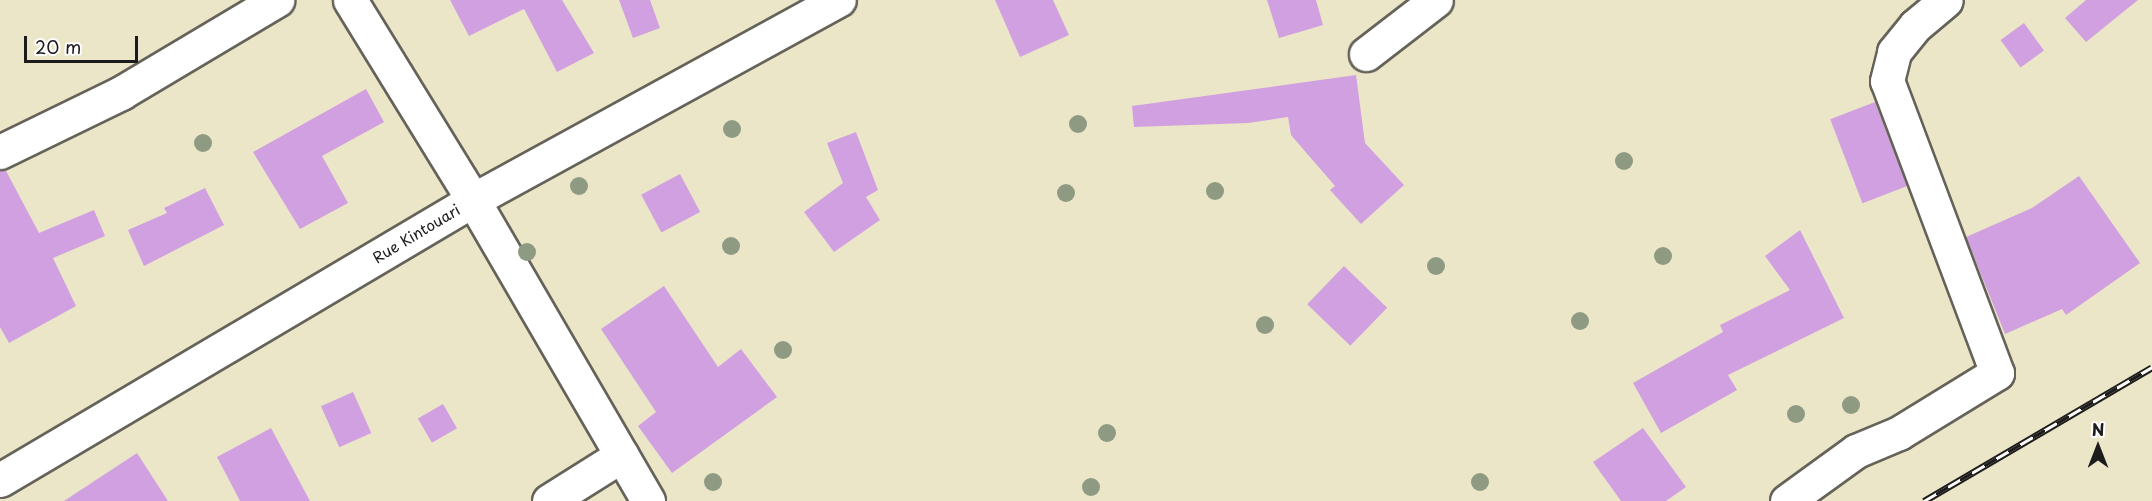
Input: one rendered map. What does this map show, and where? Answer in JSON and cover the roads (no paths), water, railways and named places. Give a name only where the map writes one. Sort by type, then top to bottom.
[{"type":"street","points":[[0,152],[121,93],[277,0]]},
{"type":"street","points":[[350,0],[473,200],[648,501]]},
{"type":"street","name":"Rue Kintouari","points":[[0,480],[473,200],[839,0]]},
{"type":"street","points":[[1366,54],[1436,0]]},
{"type":"street","points":[[1787,501],[1856,452],[1899,433],[1997,373],[1887,81],[1894,52],[1915,26],[1946,0]]},
{"type":"street","points":[[549,501],[622,455]]},
{"type":"railway","points":[[1924,501],[2152,367]]}]
